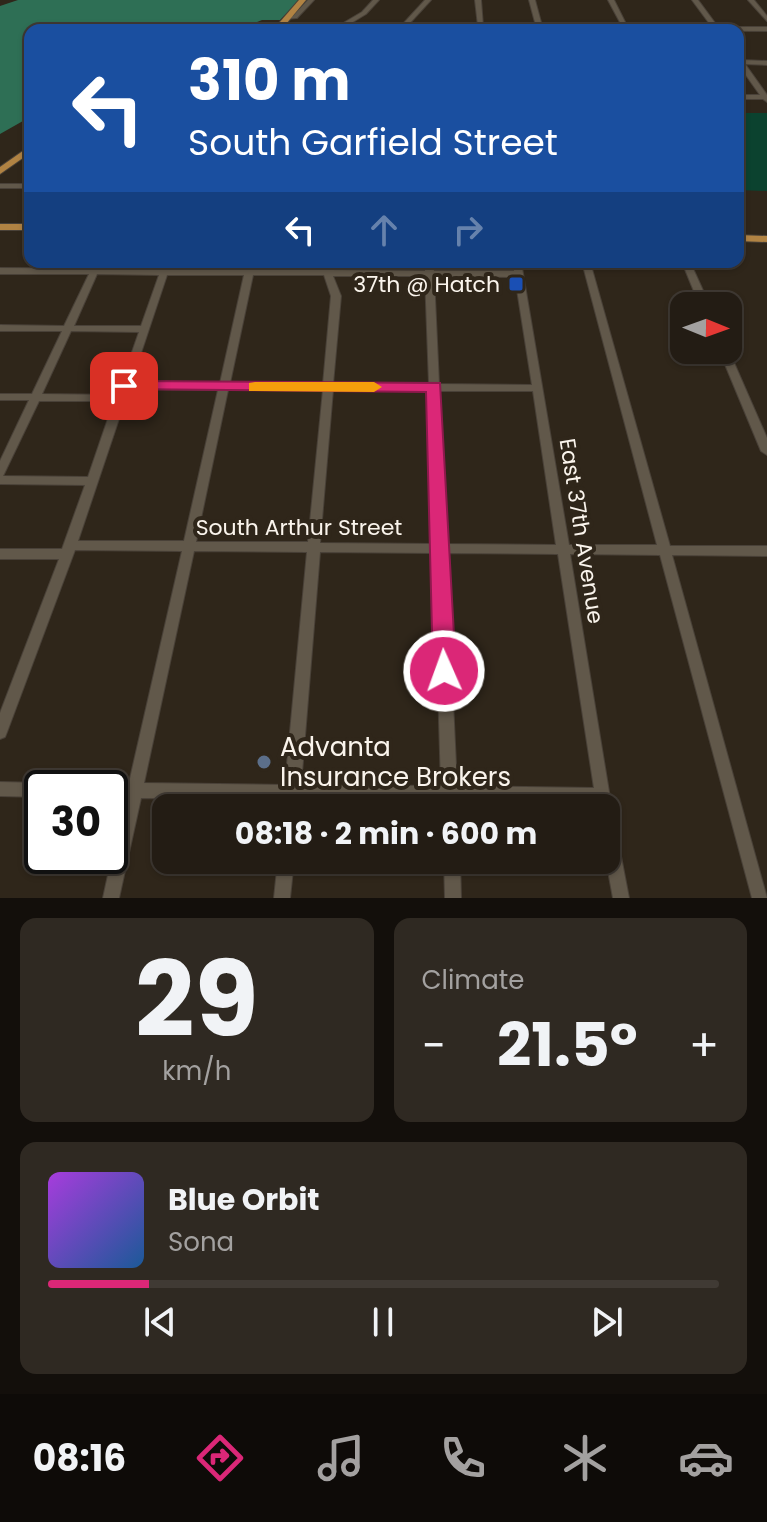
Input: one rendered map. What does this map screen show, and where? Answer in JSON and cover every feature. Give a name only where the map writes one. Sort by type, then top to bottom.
[{"type":"main road","points":[[283,24],[303,0]]},
{"type":"main road","points":[[0,171],[24,154]]},
{"type":"main road","points":[[0,227],[24,227]]},
{"type":"main road","points":[[744,238],[767,239]]},
{"type":"street","points":[[287,18],[295,17],[311,0]]},
{"type":"street","points":[[346,24],[364,13],[376,0]]},
{"type":"street","points":[[408,24],[428,0]]},
{"type":"street","points":[[478,0],[480,24]]},
{"type":"street","points":[[532,0],[538,24]]},
{"type":"street","points":[[611,0],[623,24]]},
{"type":"street","points":[[695,0],[713,24]]},
{"type":"street","points":[[751,0],[767,19]]},
{"type":"street","points":[[744,29],[767,29]]},
{"type":"street","points":[[744,61],[767,63]]},
{"type":"street","points":[[744,68],[765,95]]},
{"type":"street","points":[[744,91],[765,95]]},
{"type":"street","points":[[744,97],[765,95]]},
{"type":"street","points":[[0,186],[24,186]]},
{"type":"street","points":[[21,272],[24,267]]},
{"type":"street","points":[[0,271],[94,272],[117,268]]},
{"type":"street","points":[[131,268],[221,273],[326,268],[518,268]]},
{"type":"street","points":[[221,273],[222,268]]},
{"type":"street","points":[[293,794],[336,296],[326,268]]},
{"type":"street","points":[[430,268],[449,794]]},
{"type":"street","name":"East 37th Avenue","points":[[518,268],[603,794]]},
{"type":"street","points":[[588,268],[760,898]]},
{"type":"street","points":[[689,268],[699,292]]},
{"type":"street","points":[[0,473],[94,272]]},
{"type":"street","points":[[0,729],[68,549],[164,272]]},
{"type":"street","points":[[111,898],[249,273]]},
{"type":"street","points":[[0,328],[144,329]]},
{"type":"street","points":[[730,364],[767,451]]},
{"type":"street","points":[[0,397],[226,387],[536,388]]},
{"type":"street","points":[[0,480],[92,481]]},
{"type":"street","name":"South Arthur Street","points":[[0,554],[68,549],[189,547],[767,551]]},
{"type":"street","points":[[0,789],[24,790]]},
{"type":"street","points":[[128,790],[340,794]]},
{"type":"street","points":[[282,898],[285,874]]},
{"type":"street","points":[[452,874],[453,898]]},
{"type":"street","points":[[617,874],[621,898]]},
{"type":"shaded area","points":[[437,268],[514,268],[438,271]]},
{"type":"green space","points":[[18,0],[299,0],[280,20],[262,20],[252,24],[24,24],[24,120],[0,134],[0,6]]},
{"type":"green space","points":[[744,113],[767,113],[767,191],[744,190]]},
{"type":"slow traffic","points":[[255,387],[374,387]]},
{"type":"place","name":"37th @ Hatch","points":[[516,284]]},
{"type":"place","name":"Advanta Insurance Brokers","points":[[264,762]]},
{"type":"route","points":[[124,386],[434,387],[444,671]]}]
